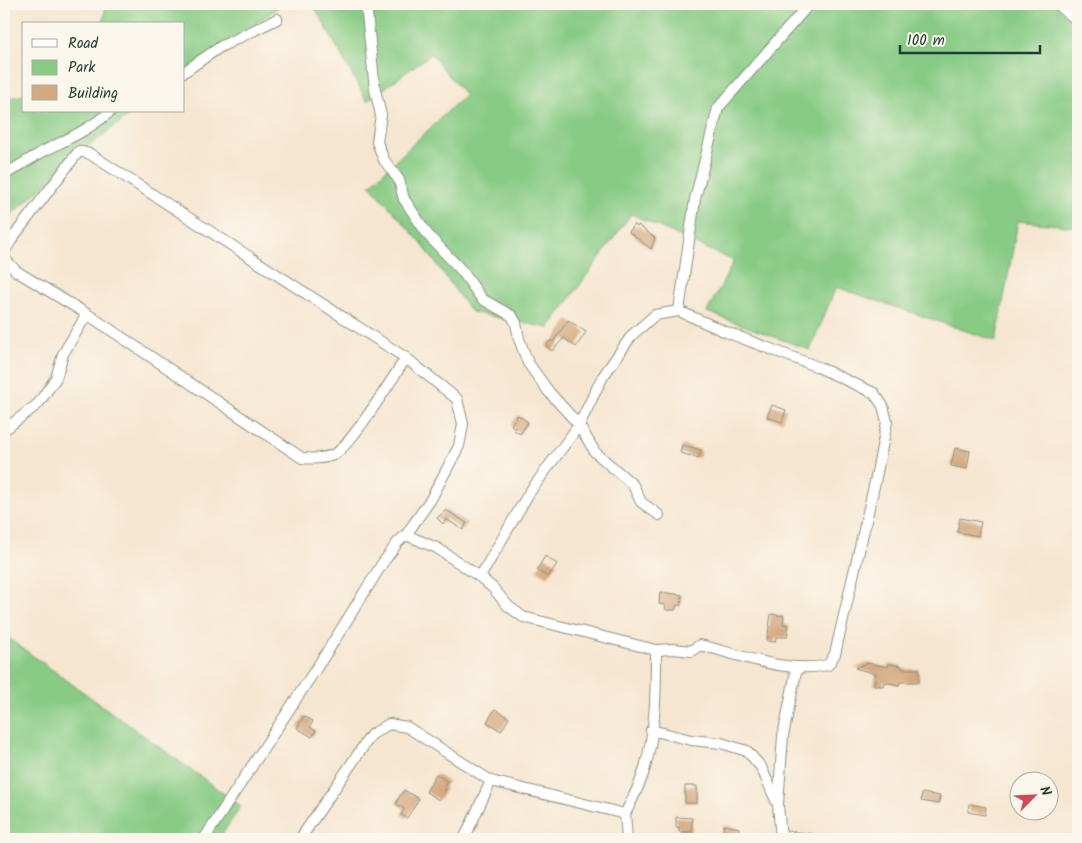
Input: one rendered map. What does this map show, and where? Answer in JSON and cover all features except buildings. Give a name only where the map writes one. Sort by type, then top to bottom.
[{"type":"street","points":[[366,4],[375,90],[381,115],[377,142],[384,160],[398,180],[404,199],[428,235],[462,271],[482,300],[512,316],[516,323],[519,339],[528,363],[548,392],[579,425],[595,452],[632,485],[641,502],[658,515]]},
{"type":"street","points":[[679,311],[696,199],[718,108],[804,10],[807,4]]},
{"type":"street","points":[[1058,4],[1078,21]]},
{"type":"street","points":[[185,71],[220,47],[277,20]]},
{"type":"street","points":[[4,175],[72,138],[97,123],[110,112]]},
{"type":"street","points":[[72,138],[79,151],[90,154],[406,358],[450,391],[457,399],[463,424],[459,446],[440,484],[406,535],[398,542],[382,564],[327,652],[204,839]]},
{"type":"street","points":[[4,252],[14,236],[79,151]]},
{"type":"street","points":[[4,258],[16,271],[87,314],[302,458],[317,459],[334,454],[349,441],[406,358]]},
{"type":"street","points":[[406,535],[437,548],[480,577],[493,588],[508,606],[523,617],[656,650],[674,649],[691,651],[700,645],[784,667],[814,668],[828,665],[835,654],[875,482],[887,422],[883,406],[874,393],[818,367],[726,332],[679,311],[655,315],[632,335],[602,378],[579,425],[529,493],[480,577]]},
{"type":"street","points":[[4,430],[38,404],[56,378],[63,354],[87,314]]},
{"type":"street","points":[[627,839],[625,814],[644,772],[648,754],[656,697],[656,650]]},
{"type":"street","points":[[797,667],[783,736],[778,805],[781,838],[810,839]]},
{"type":"street","points":[[300,839],[371,735],[389,724],[407,727],[491,781],[625,814]]},
{"type":"street","points":[[651,730],[691,740],[722,743],[747,752],[760,767],[778,805]]},
{"type":"street","points":[[464,839],[491,781]]},
{"type":"green space","points":[[106,4],[283,4],[185,75],[185,22],[103,22]]},
{"type":"green space","points":[[313,4],[1078,4],[1078,227],[1018,221],[996,341],[836,287],[810,350],[707,312],[734,261],[631,214],[549,328],[471,312],[422,244],[370,185],[465,95],[431,54],[367,101]]},
{"type":"green space","points":[[22,95],[22,112],[134,112],[87,147],[4,221],[4,99]]},
{"type":"green space","points":[[4,635],[241,806],[219,839],[4,839]]}]
